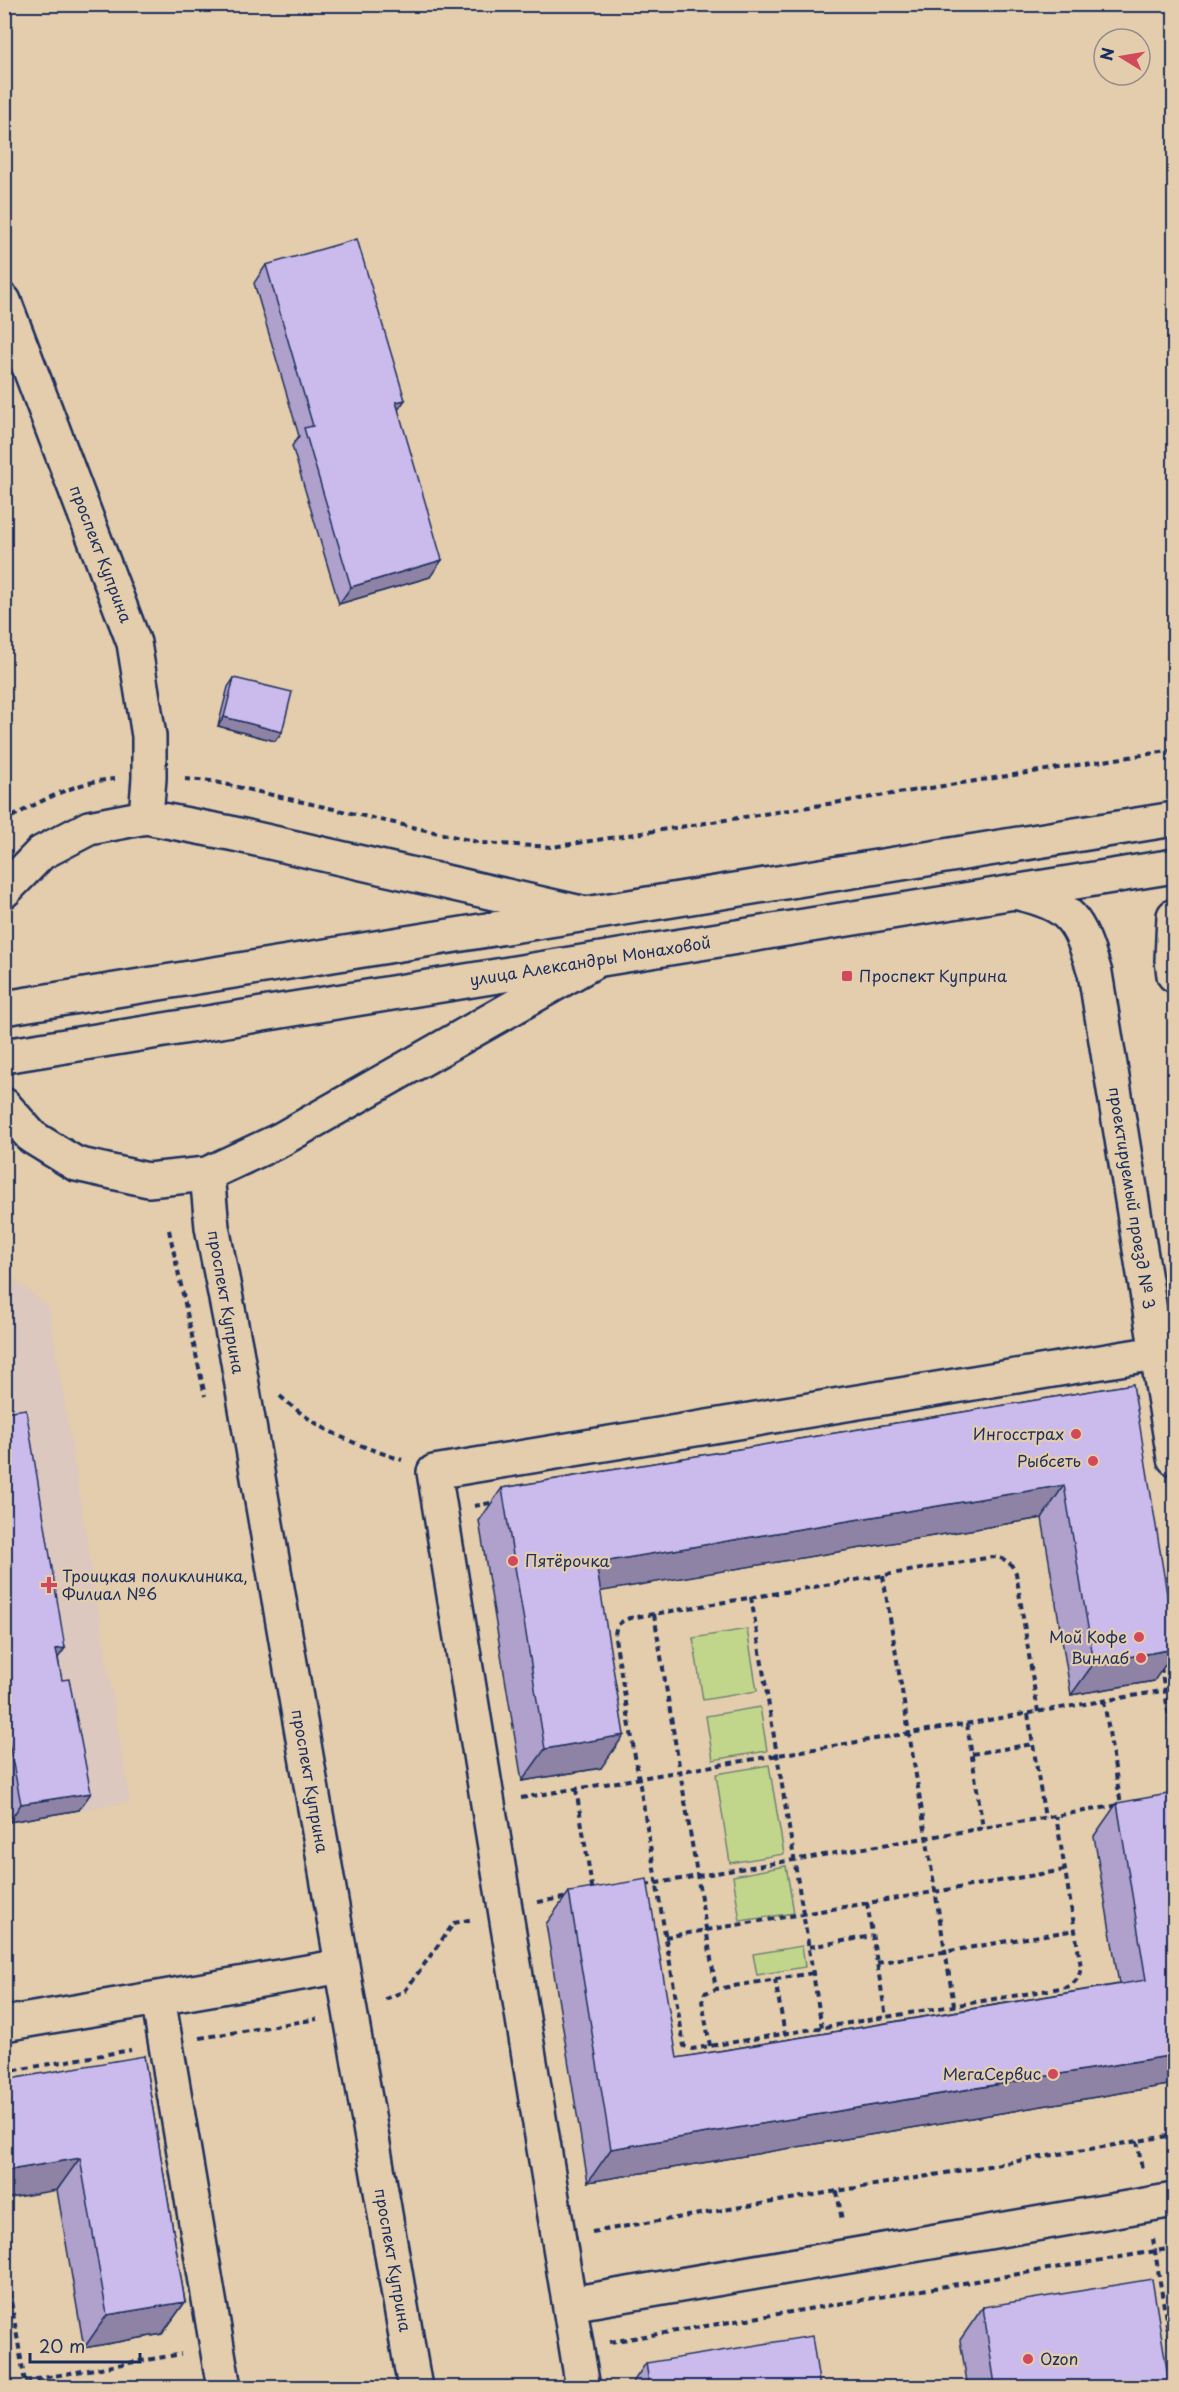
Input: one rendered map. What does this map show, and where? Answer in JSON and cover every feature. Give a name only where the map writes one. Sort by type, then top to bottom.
[{"type":"main road","name":"проспект Куприна","points":[[4,301],[134,644],[149,736],[150,777],[146,817]]},
{"type":"main road","points":[[4,891],[41,853],[89,828],[146,817],[230,833],[588,914]]},
{"type":"main road","points":[[4,1008],[1174,819]]},
{"type":"main road","name":"улица Александры Монаховой","points":[[4,1056],[1174,866]]},
{"type":"main road","name":"проектируемый проезд № 3","points":[[1014,892],[1046,899],[1069,914],[1083,934],[1095,973],[1166,1352],[1174,1458]]},
{"type":"main road","points":[[1174,916],[1172,960],[1174,975]]},
{"type":"main road","points":[[4,1105],[32,1137],[76,1164],[148,1180],[207,1174],[280,1140],[595,961]]},
{"type":"main road","name":"проспект Куприна","points":[[207,1174],[212,1227],[236,1350],[415,2388]]},
{"type":"main road","points":[[583,2388],[434,1472],[1166,1352]]},
{"type":"main road","points":[[4,2024],[342,1966]]},
{"type":"main road","points":[[158,1998],[224,2388]]},
{"type":"main road","points":[[570,2304],[1161,2202]]},
{"type":"path","points":[[4,811],[5,821],[55,794],[102,780],[150,777],[211,781],[482,843],[552,847],[1174,750]]},
{"type":"path","points":[[275,1390],[299,1413],[346,1441],[434,1472]]},
{"type":"path","points":[[466,1507],[501,1501]]},
{"type":"path","points":[[1038,1712],[1016,1574],[1012,1564],[1003,1558],[992,1557],[630,1618],[620,1622],[615,1630],[682,2043],[687,2049],[710,2046],[1074,1984],[1079,1977],[1081,1967],[1056,1816]]},
{"type":"path","points":[[883,1576],[954,2005]]},
{"type":"path","points":[[751,1598],[822,2028]]},
{"type":"path","points":[[654,1614],[716,1989]]},
{"type":"path","points":[[1159,1656],[1174,1749]]},
{"type":"path","points":[[525,1798],[1174,1689]]},
{"type":"path","points":[[1104,1701],[1122,1805]]},
{"type":"path","points":[[1028,1714],[1045,1818]]},
{"type":"path","points":[[967,1724],[983,1828]]},
{"type":"path","points":[[972,1754],[1033,1744]]},
{"type":"path","points":[[576,1789],[593,1893]]},
{"type":"path","points":[[635,1886],[1132,1803]]},
{"type":"path","points":[[665,1937],[1065,1870]]},
{"type":"path","points":[[583,1895],[604,1892]]},
{"type":"path","points":[[542,1902],[573,1897]]},
{"type":"path","points":[[867,1903],[886,2017]]},
{"type":"path","points":[[350,2012],[405,1991],[454,1923]]},
{"type":"path","points":[[877,1963],[1075,1930]]},
{"type":"path","points":[[809,1947],[872,1936]]},
{"type":"path","points":[[710,2046],[702,2001],[705,1993],[716,1989],[813,1973]]},
{"type":"path","points":[[775,1979],[785,2034]]},
{"type":"path","points":[[585,2233],[1174,2135]]},
{"type":"path","points":[[1137,2141],[1161,2202],[1155,2252],[1174,2368]]},
{"type":"path","points":[[604,2343],[1174,2248]]},
{"type":"path","points":[[4,2261],[26,2388]]},
{"type":"path","points":[[25,2381],[181,2354]]},
{"type":"shaded area","name":"Троицкая поликлиника, Филиал №6","points":[[5,1270],[49,1308],[130,1802],[5,1822]]},
{"type":"green space","points":[[747,1629],[757,1691],[703,1700],[693,1638]]},
{"type":"green space","points":[[760,1707],[767,1751],[713,1760],[706,1716]]},
{"type":"green space","points":[[769,1765],[784,1854],[730,1863],[716,1774]]},
{"type":"green space","points":[[786,1866],[794,1913],[740,1921],[733,1876]]},
{"type":"green space","points":[[802,1946],[805,1967],[757,1975],[753,1954]]},
{"type":"building","points":[[357,239],[405,400],[396,402],[442,560],[351,587],[304,428],[313,426],[266,265]]},
{"type":"building","points":[[234,678],[292,692],[282,732],[224,717]]},
{"type":"building","points":[[1133,1384],[1174,1637],[1174,1649],[1094,1663],[1064,1485],[596,1563],[624,1735],[545,1749],[502,1488]]},
{"type":"building","points":[[26,1409],[65,1648],[56,1649],[62,1680],[69,1679],[91,1793],[21,1804],[4,1718],[4,1412]]},
{"type":"building","points":[[1174,1793],[1174,2055],[611,2149],[569,1892],[647,1879],[677,2058],[1146,1980],[1117,1803]]},
{"type":"building","points":[[144,2056],[185,2302],[107,2315],[80,2158],[4,2171],[4,2080]]},
{"type":"building","points":[[1152,2279],[1170,2388],[978,2388],[995,2385],[983,2307]]},
{"type":"building","points":[[812,2336],[820,2388],[650,2388],[646,2363]]},
{"type":"place","name":"Проспект Куприна","points":[[847,976]]},
{"type":"place","name":"Ингосстрах","points":[[1076,1434]]},
{"type":"place","name":"Рыбсеть","points":[[1093,1461]]},
{"type":"place","name":"Пятёрочка","points":[[513,1561]]},
{"type":"place","name":"Троицкая поликлиника, Филиал №6","points":[[49,1585]]},
{"type":"place","name":"Мой Кофе","points":[[1139,1637]]},
{"type":"place","name":"Винлаб","points":[[1141,1658]]},
{"type":"place","name":"МегаСервис","points":[[1053,2074]]},
{"type":"place","name":"Ozon","points":[[1028,2359]]}]
